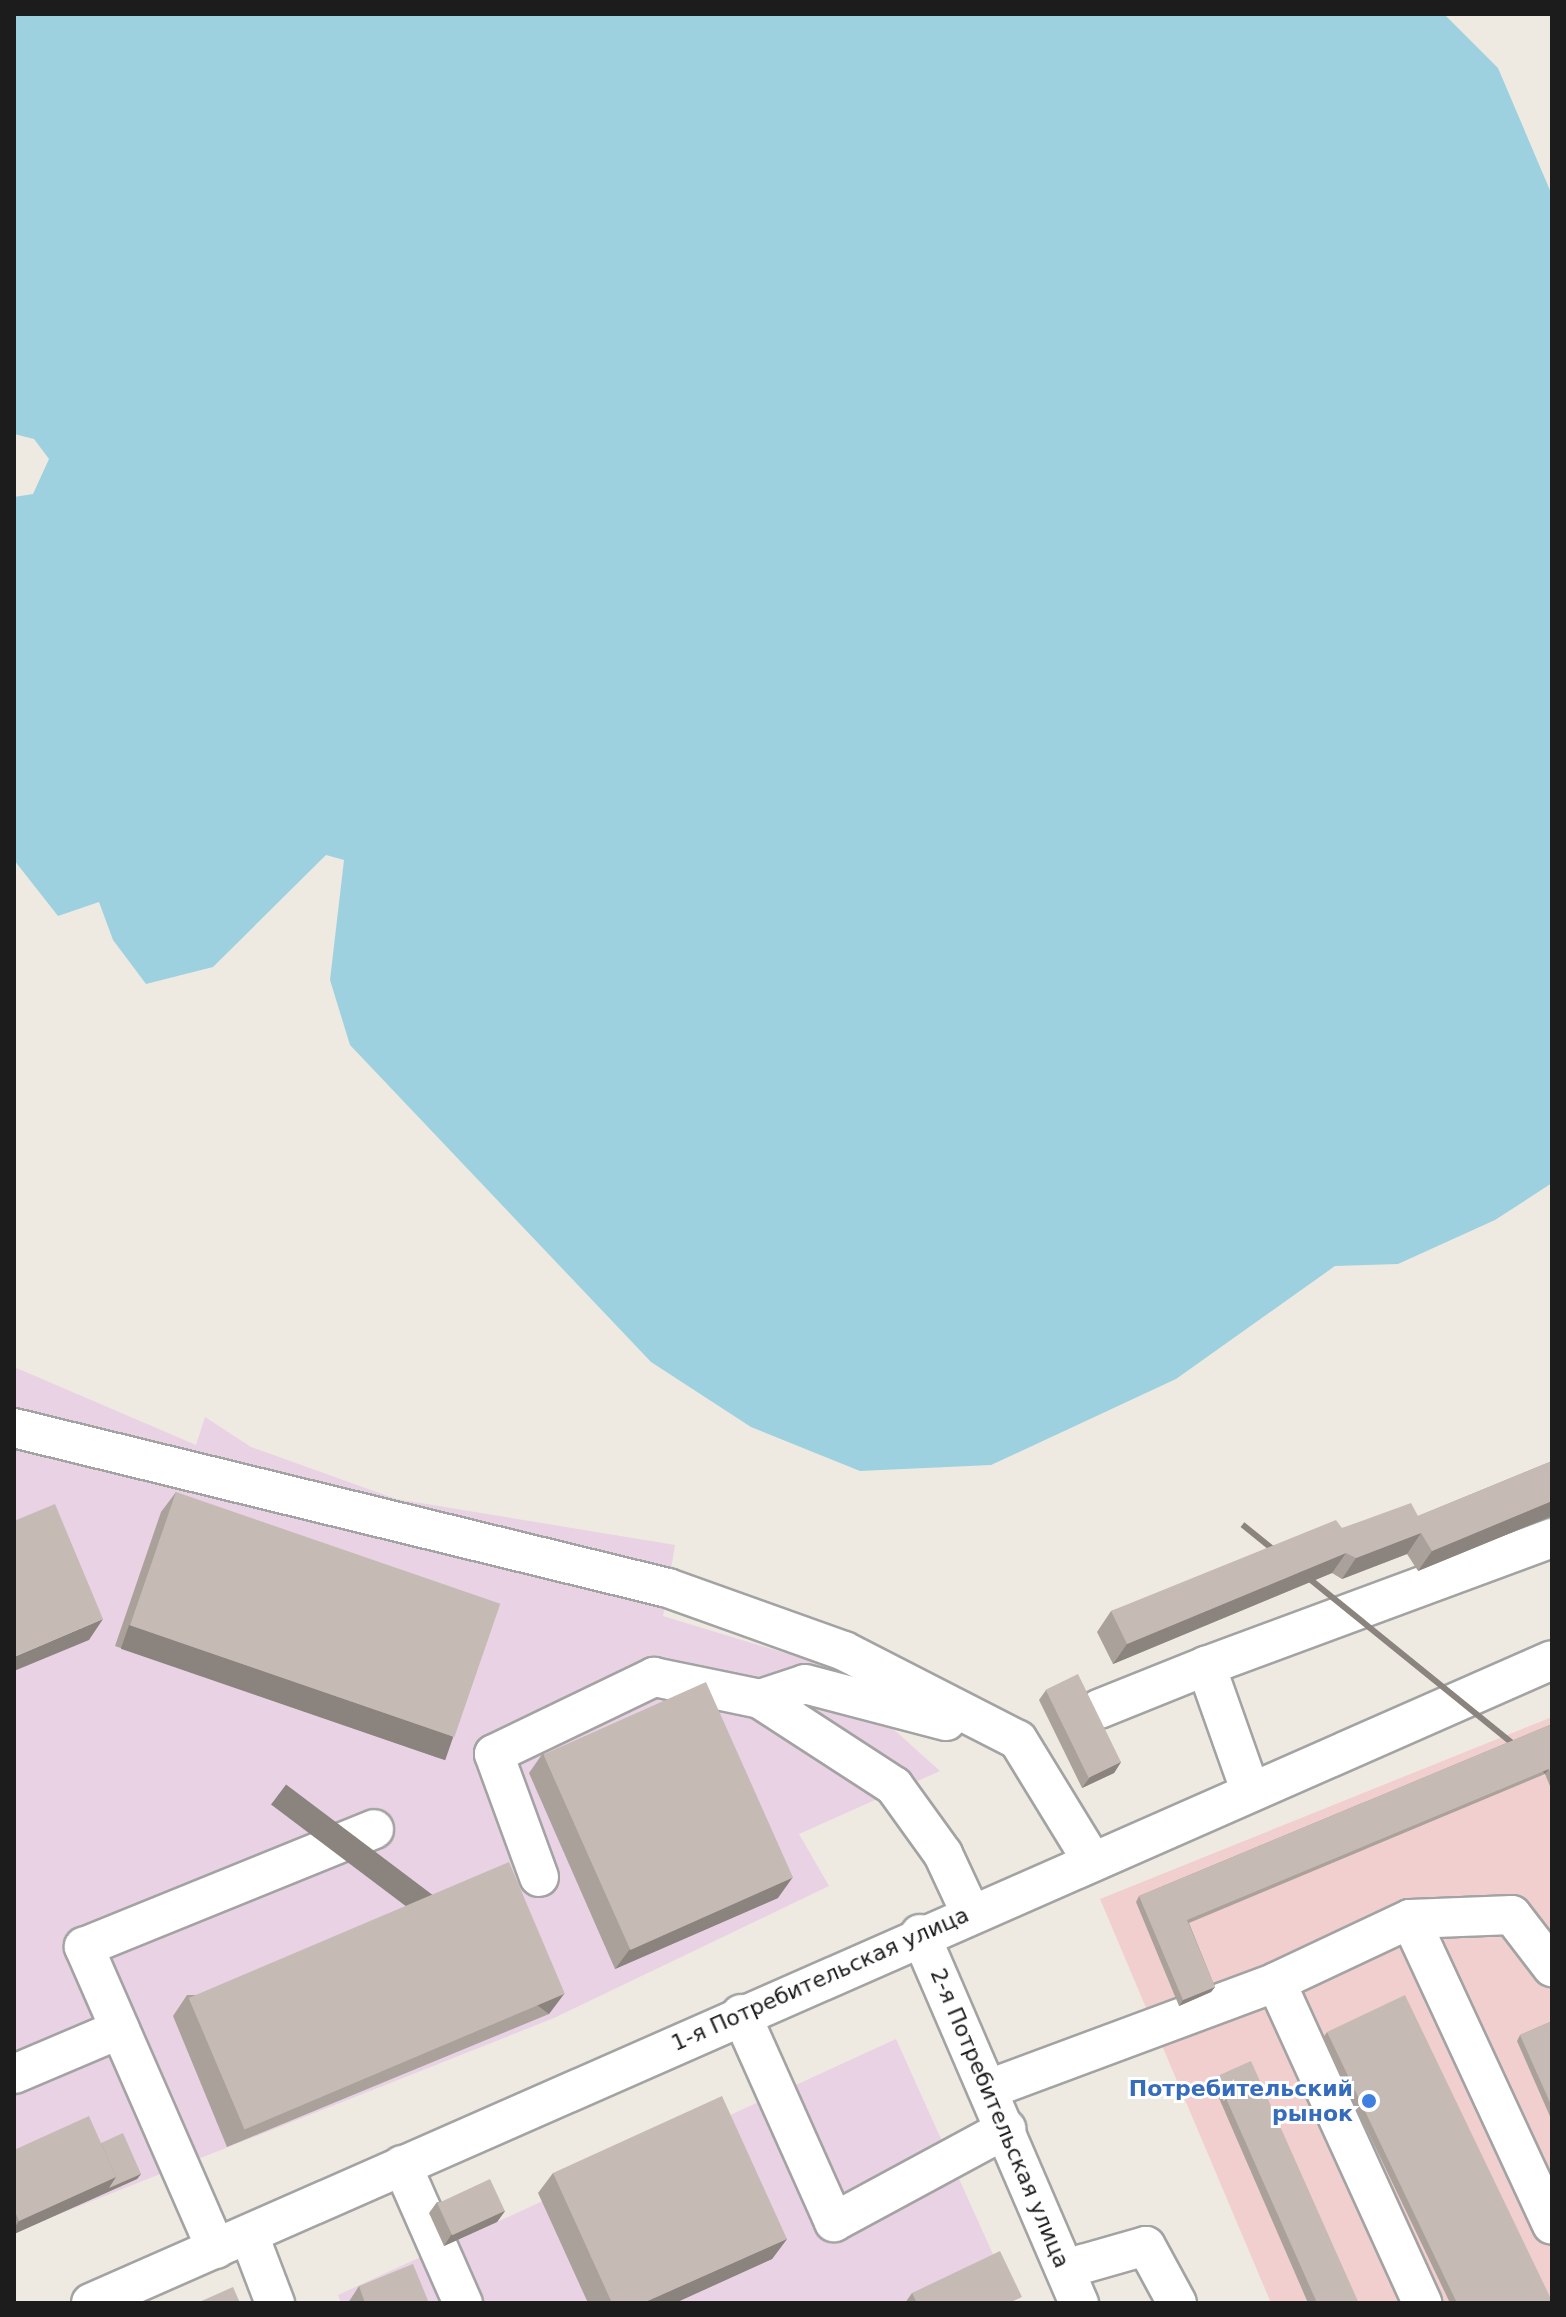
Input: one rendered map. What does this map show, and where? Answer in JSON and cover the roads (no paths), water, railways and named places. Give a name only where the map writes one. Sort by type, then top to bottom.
[{"type":"street","points":[[14,1428],[668,1588],[844,1651],[1018,1740],[1091,1859]]},
{"type":"street","points":[[1099,1709],[1206,1666],[1552,1538]]},
{"type":"street","name":"1-я Потребительская улица","points":[[91,2303],[920,1934],[1552,1660]]},
{"type":"street","points":[[1206,1666],[1250,1790]]},
{"type":"street","points":[[539,1877],[494,1754],[654,1677],[760,1699],[894,1786],[943,1854],[970,1912]]},
{"type":"street","points":[[760,1699],[805,1684],[1018,1740]]},
{"type":"street","points":[[275,2303],[232,2242],[120,2029],[84,1947],[374,1829]]},
{"type":"street","points":[[989,2089],[1276,1982],[1410,1919],[1512,1915],[1552,1967]]},
{"type":"street","points":[[1410,1919],[1552,2225]]},
{"type":"street","name":"2-я Потребительская улица","points":[[920,1934],[1072,2286]]},
{"type":"street","points":[[1276,1982],[1422,2303]]},
{"type":"street","points":[[741,2014],[834,2222],[1006,2129]]},
{"type":"street","points":[[14,2074],[120,2029]]},
{"type":"street","points":[[402,2165],[463,2303]]},
{"type":"street","points":[[1072,2286],[1146,2246],[1177,2303]]},
{"type":"water","points":[[14,14],[1444,14],[1498,68],[1552,195],[1552,1183],[1495,1220],[1398,1264],[1335,1266],[1176,1379],[991,1465],[860,1471],[751,1427],[651,1362],[350,1045],[330,980],[344,860],[326,855],[213,967],[146,984],[113,940],[99,902],[58,916],[14,860],[14,497],[33,494],[49,459],[34,439],[14,434]]},
{"type":"place","name":"Потребительский рынок","points":[[1369,2101]]}]
